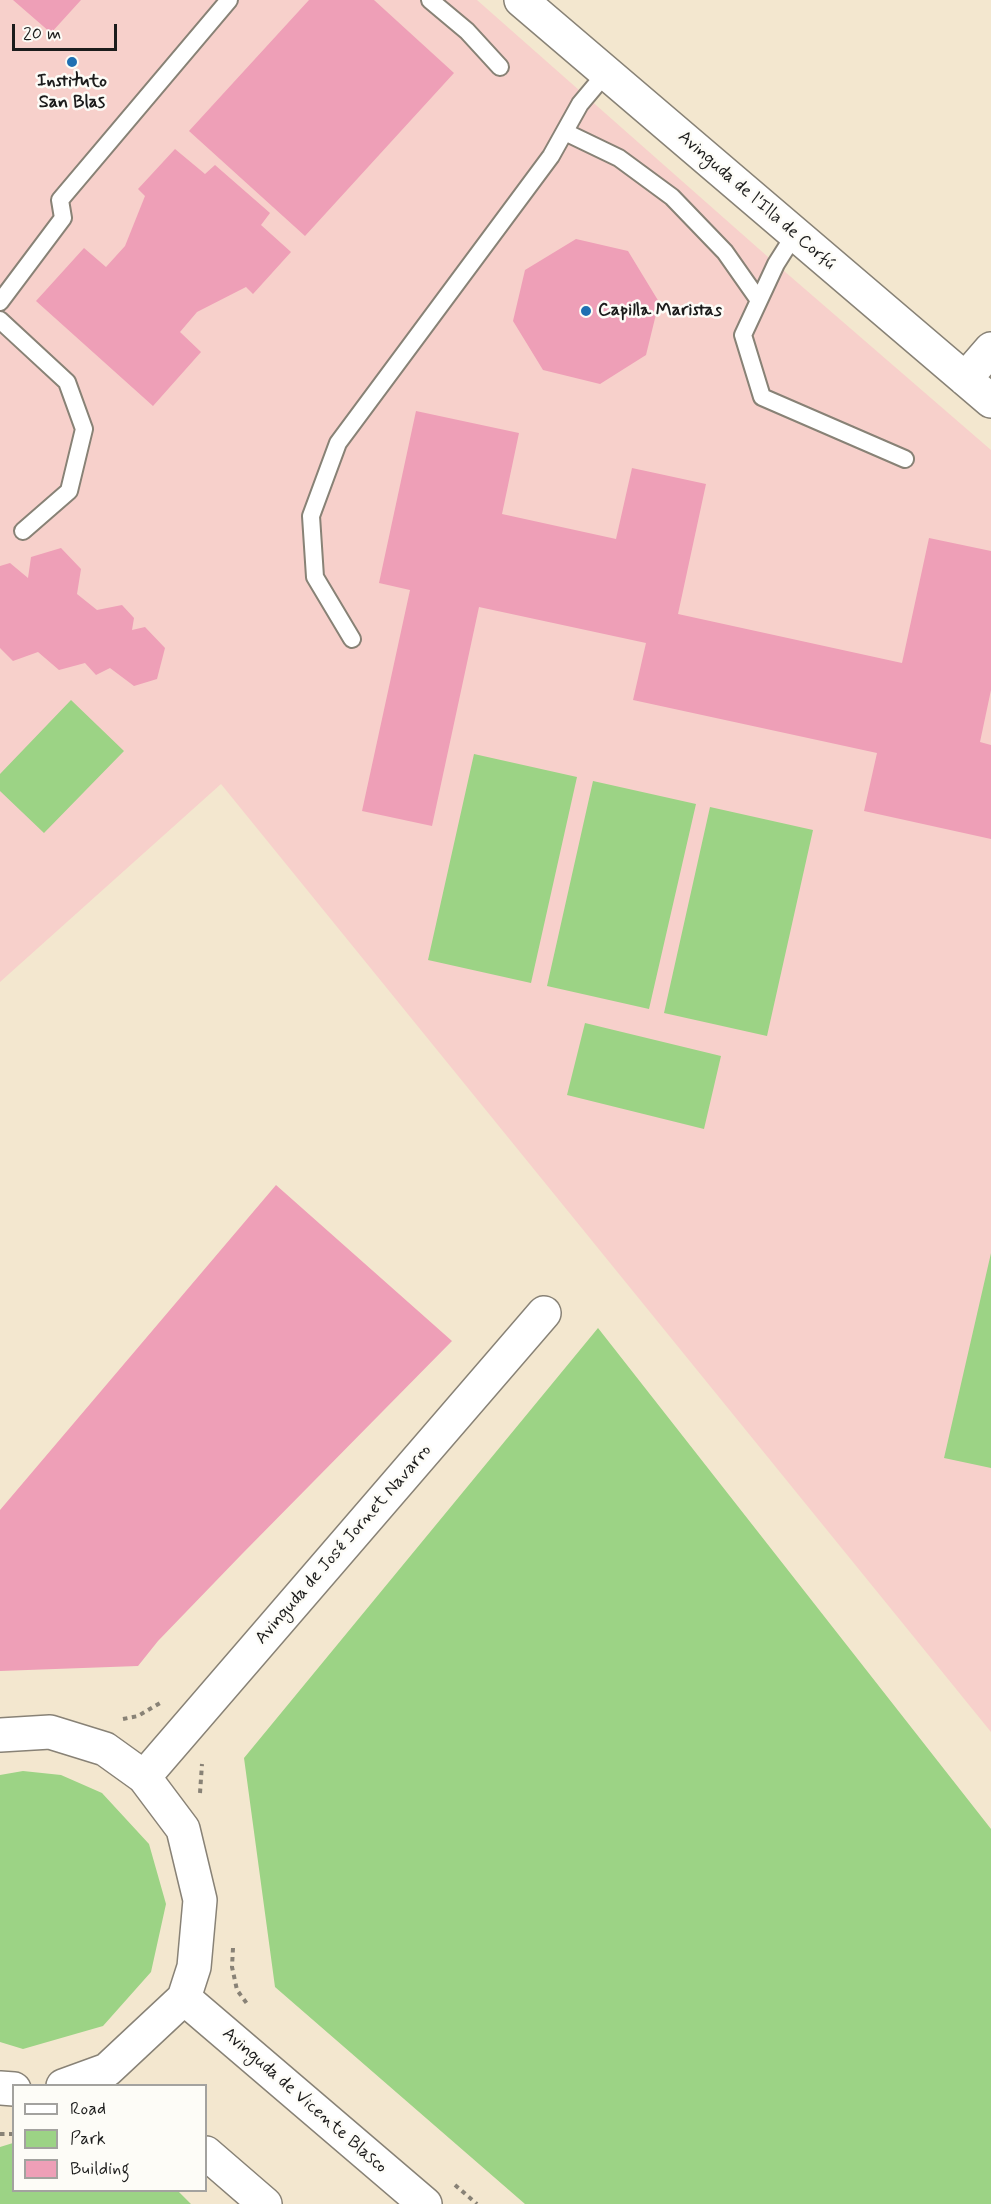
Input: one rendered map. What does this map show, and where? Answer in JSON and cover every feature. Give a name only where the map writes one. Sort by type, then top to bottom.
[{"type":"street","name":"Avinguda de l'Illa de Corfú","points":[[532,3],[606,73],[991,401]]},
{"type":"street","points":[[965,379],[991,349]]},
{"type":"street","name":"Avinguda de José Jornet Navarro","points":[[144,1777],[544,1313]]},
{"type":"street","points":[[0,1735],[50,1732],[105,1749],[144,1777],[183,1829],[200,1900],[194,1967],[184,1998],[116,2078],[71,2084]]},
{"type":"street","name":"Avinguda de Vicente Blasco","points":[[184,1998],[425,2204]]},
{"type":"street","points":[[207,2154],[266,2204]]},
{"type":"lane","points":[[0,302],[63,218],[60,200],[229,0]]},
{"type":"lane","points":[[430,0],[467,31],[500,68]]},
{"type":"lane","points":[[352,639],[315,577],[311,516],[338,443],[551,156],[580,104],[606,73]]},
{"type":"lane","points":[[565,132],[619,158],[672,197],[725,252],[758,299]]},
{"type":"lane","points":[[795,234],[758,299],[743,334],[762,397],[904,459]]},
{"type":"lane","points":[[0,320],[67,382],[84,429],[69,491],[23,531]]},
{"type":"path","points":[[122,1720],[138,1716],[163,1702],[175,1706],[193,1721],[208,1739],[201,1767],[200,1794]]},
{"type":"path","points":[[233,1947],[232,1967],[237,1990],[250,2008]]},
{"type":"path","points":[[450,2181],[477,2204]]},
{"type":"shaded area","points":[[0,0],[477,0],[991,450],[991,1732],[221,784],[0,982]]},
{"type":"green space","points":[[71,700],[124,751],[44,833],[0,791],[0,774]]},
{"type":"green space","points":[[474,754],[577,777],[531,983],[428,960]]},
{"type":"green space","points":[[593,781],[696,804],[649,1009],[547,986]]},
{"type":"green space","points":[[710,807],[813,830],[767,1036],[664,1013]]},
{"type":"green space","points":[[585,1023],[721,1056],[704,1129],[567,1095]]},
{"type":"green space","points":[[991,1253],[991,1468],[944,1458]]},
{"type":"green space","points":[[598,1328],[991,1829],[991,2204],[525,2204],[275,1987],[244,1758]]},
{"type":"green space","points":[[23,1771],[61,1775],[102,1793],[149,1844],[166,1904],[151,1972],[103,2026],[23,2049],[0,2042],[0,1775]]},
{"type":"green space","points":[[12,2143],[12,2192],[179,2192],[191,2204],[0,2204],[0,2147]]},
{"type":"building","points":[[13,0],[81,0],[51,33]]},
{"type":"building","points":[[309,0],[374,0],[454,73],[305,236],[189,131]]},
{"type":"building","points":[[175,149],[205,174],[215,165],[270,213],[261,225],[291,252],[253,294],[246,287],[197,312],[180,332],[201,352],[153,406],[36,301],[84,248],[106,267],[125,246],[145,196],[138,189]]},
{"type":"building","name":"Capilla Maristas","points":[[576,239],[628,251],[659,302],[646,355],[600,384],[543,370],[513,321],[525,270]]},
{"type":"building","points":[[416,411],[519,433],[502,514],[616,539],[632,468],[706,484],[678,614],[902,663],[929,538],[991,551],[991,690],[980,742],[991,745],[991,839],[864,811],[877,753],[633,700],[646,643],[479,607],[432,826],[362,811],[410,590],[379,583]]},
{"type":"building","points":[[61,548],[81,569],[77,594],[97,610],[122,605],[134,618],[132,630],[145,627],[165,648],[157,679],[134,686],[110,668],[96,675],[85,663],[59,670],[38,652],[13,661],[0,648],[0,566],[10,563],[28,578],[31,557]]},
{"type":"building","points":[[276,1185],[452,1341],[242,1554],[158,1641],[138,1666],[0,1671],[0,1510]]},
{"type":"place","name":"Instituto San Blas","points":[[72,62]]},
{"type":"place","name":"Capilla Maristas","points":[[586,311]]}]
